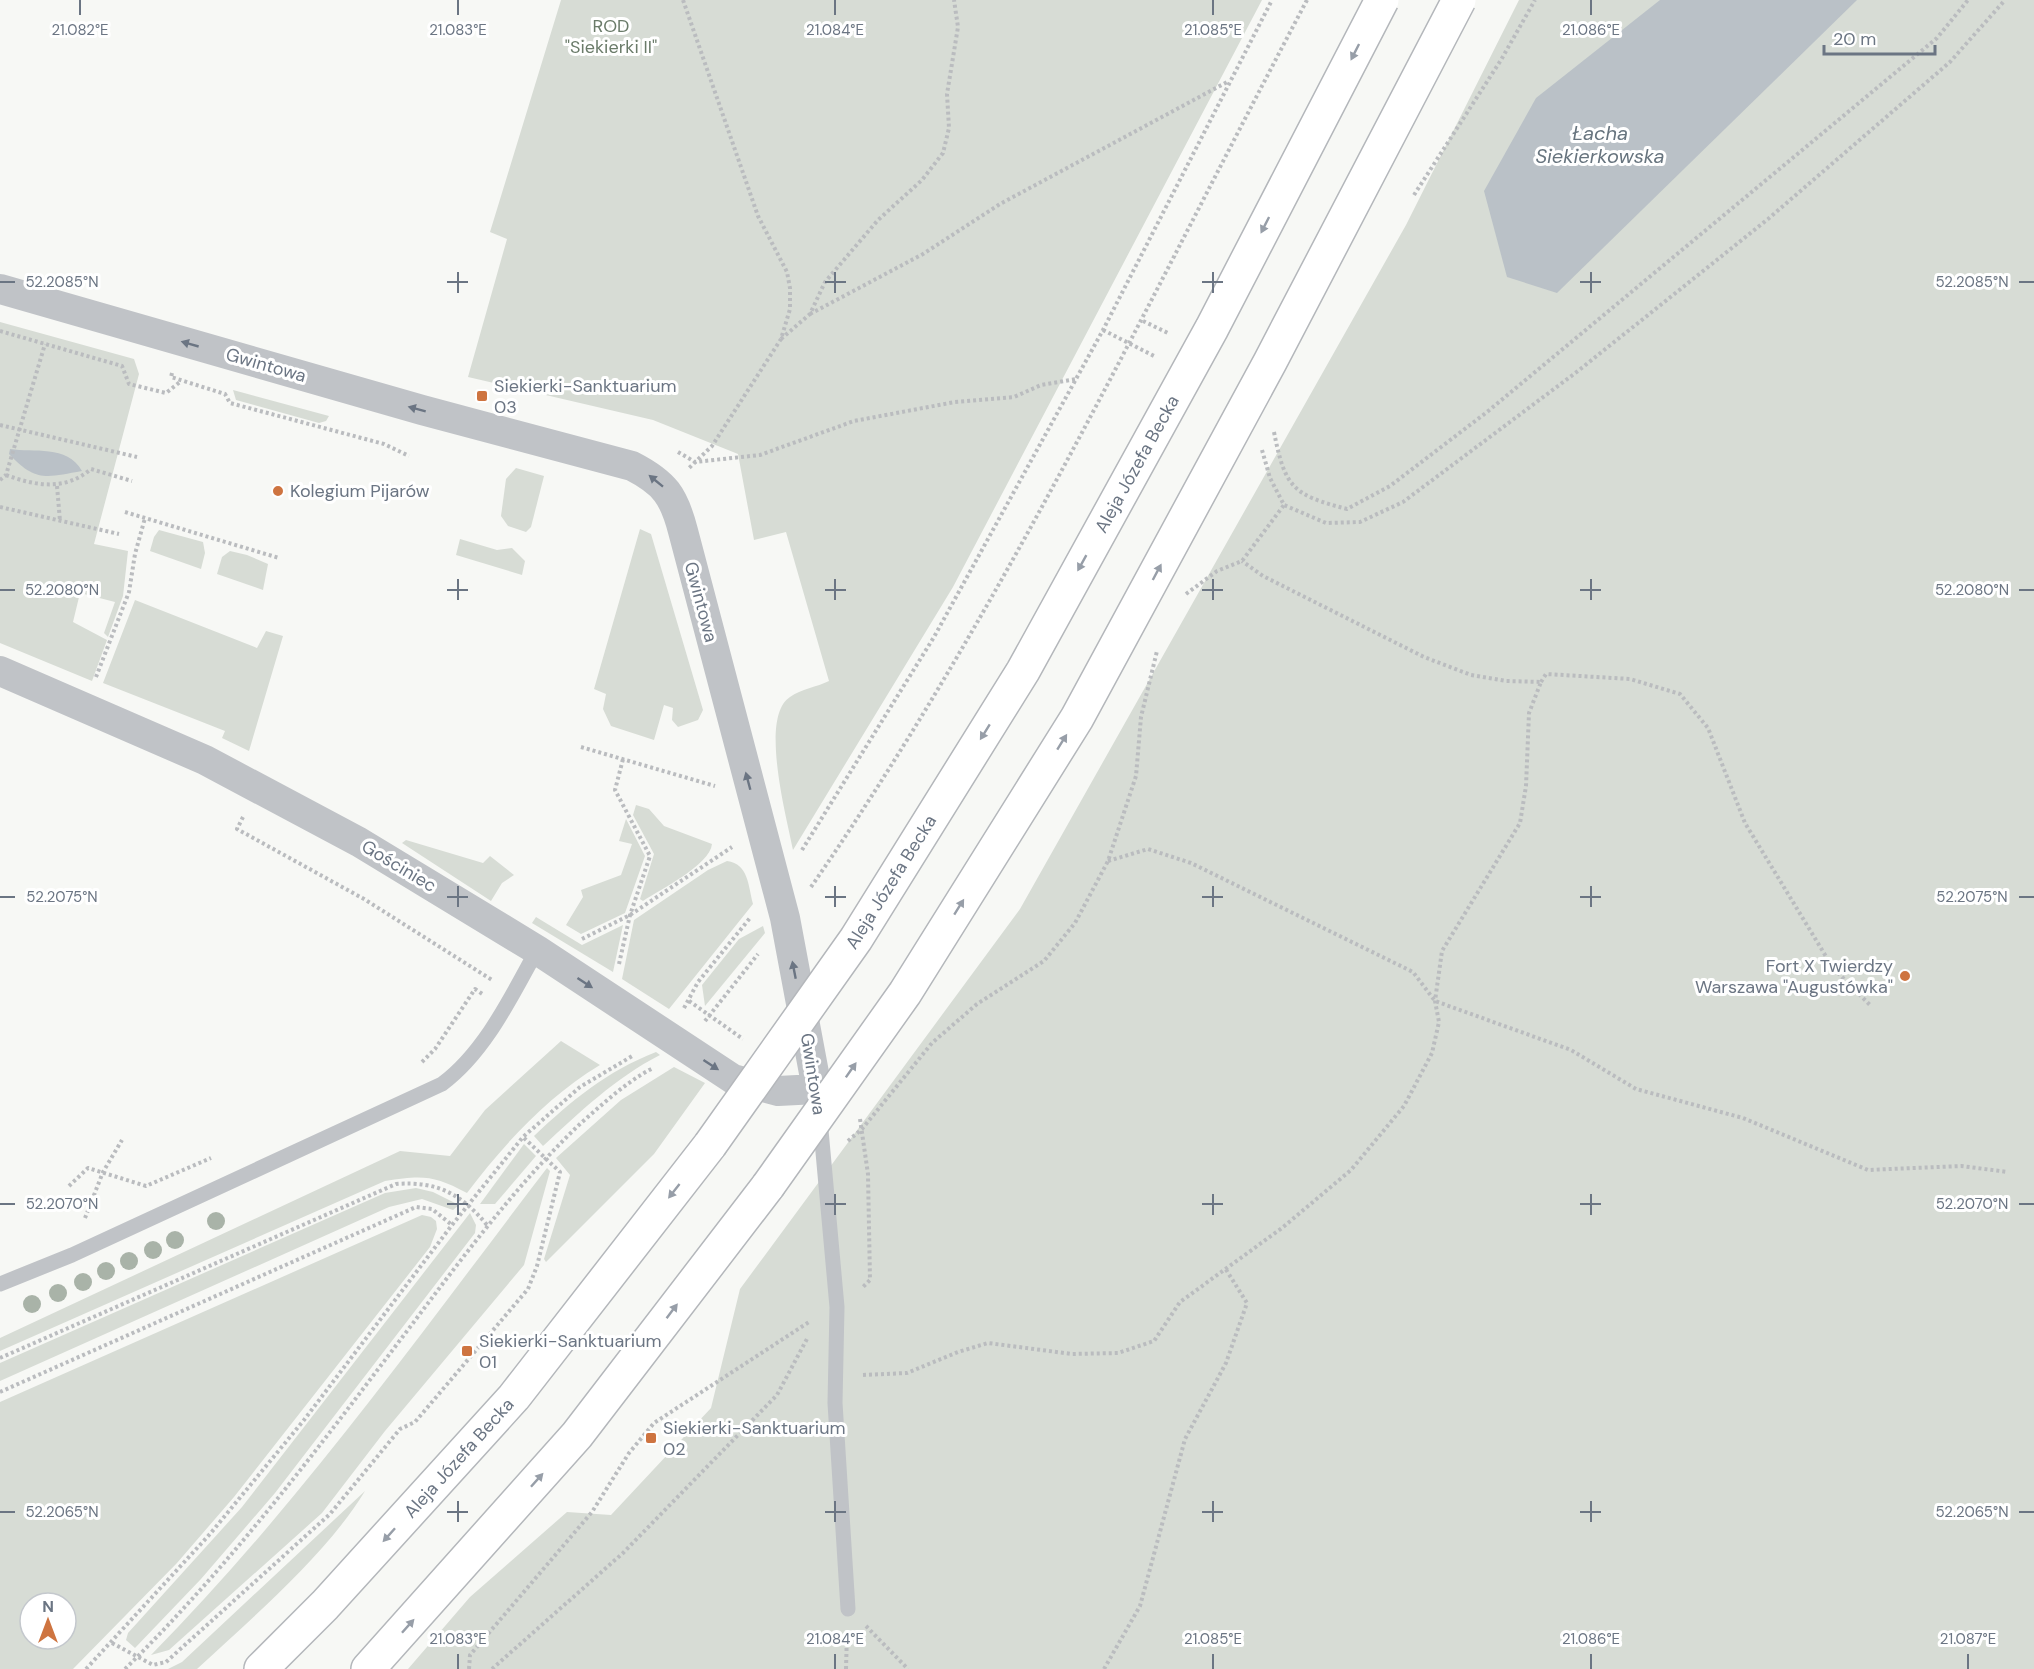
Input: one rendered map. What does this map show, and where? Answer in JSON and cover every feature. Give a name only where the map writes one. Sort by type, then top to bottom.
[{"type":"main road","name":"Aleja Józefa Becka","points":[[261,1669],[325,1605],[514,1397],[710,1145],[856,939],[1023,671],[1212,328],[1382,0]]},
{"type":"main road","points":[[368,1669],[577,1435],[768,1186],[905,993],[1077,718],[1270,362],[1459,0]]},
{"type":"street","name":"Gwintowa","points":[[0,289],[422,410],[633,466],[652,476],[667,490],[681,523],[785,918],[817,1089]]},
{"type":"street","name":"Gościniec","points":[[0,671],[205,760],[359,842],[537,950],[733,1079],[778,1091],[817,1089]]},
{"type":"lane","points":[[0,1284],[72,1255],[442,1084],[463,1068],[505,1008],[537,950]]},
{"type":"lane","name":"Gwintowa","points":[[817,1089],[837,1308],[835,1403],[848,1609]]},
{"type":"path","points":[[667,490],[712,446],[781,339],[790,309],[787,272],[758,216],[683,0]]},
{"type":"path","points":[[810,314],[825,282],[878,220],[922,180],[943,153],[949,128],[947,93],[958,27],[954,0]]},
{"type":"path","points":[[679,1014],[689,1001],[698,982],[801,851],[934,637],[1103,330],[1272,0]]},
{"type":"path","points":[[810,890],[850,831],[974,628],[1131,344],[1307,0]]},
{"type":"path","points":[[1414,195],[1501,60],[1535,0]]},
{"type":"path","points":[[1271,421],[1279,456],[1288,481],[1309,499],[1347,509],[1390,486],[1487,412],[1937,38],[1968,0]]},
{"type":"path","points":[[1261,446],[1270,478],[1284,505],[1326,523],[1360,522],[1403,502],[1578,371],[1768,219],[1950,62],[2005,0]]},
{"type":"path","points":[[781,339],[810,314],[923,254],[1000,204],[1230,81]]},
{"type":"path","points":[[1143,321],[1173,336]]},
{"type":"path","points":[[1103,330],[1160,359]]},
{"type":"path","points":[[0,331],[122,366],[129,384],[166,393],[177,380],[225,394],[230,403],[384,444],[409,456]]},
{"type":"path","points":[[0,480],[6,475],[45,344]]},
{"type":"path","points":[[695,462],[760,455],[854,421],[955,402],[1014,397],[1041,385],[1076,379]]},
{"type":"path","points":[[0,425],[137,457]]},
{"type":"path","points":[[6,475],[19,480],[57,486],[72,481],[91,469],[132,481]]},
{"type":"path","points":[[57,486],[60,521]]},
{"type":"path","points":[[1181,599],[1217,570],[1242,561],[1284,505]]},
{"type":"path","points":[[0,507],[119,534]]},
{"type":"path","points":[[125,512],[279,558]]},
{"type":"path","points":[[94,682],[129,592],[135,554],[145,518]]},
{"type":"path","points":[[1242,561],[1263,576],[1424,657],[1471,675],[1506,681],[1541,682]]},
{"type":"path","points":[[825,1162],[862,1129],[932,1042],[977,1004],[1044,961],[1075,923],[1108,861],[1136,776],[1141,717],[1159,646]]},
{"type":"path","points":[[835,1372],[875,1376],[907,1373],[988,1343],[1072,1354],[1118,1353],[1154,1341],[1180,1302],[1282,1228],[1352,1170],[1404,1106],[1432,1053],[1439,1022],[1435,1001],[1442,951],[1520,822],[1526,786],[1529,713],[1546,674],[1630,679],[1680,694],[1708,728],[1745,823],[1833,968],[1870,1005]]},
{"type":"path","points":[[581,747],[717,787]]},
{"type":"path","points":[[611,1000],[630,915],[650,856],[615,790],[623,759]]},
{"type":"path","points":[[244,814],[237,829],[364,899],[514,993]]},
{"type":"path","points":[[572,934],[581,939],[630,915],[737,843]]},
{"type":"path","points":[[1108,861],[1148,849],[1191,863],[1413,972],[1435,1001],[1570,1050],[1636,1089],[1743,1118],[1868,1170],[1961,1166],[2008,1172]]},
{"type":"path","points":[[702,1024],[761,950]]},
{"type":"path","points":[[421,1063],[435,1049],[475,989],[505,1008]]},
{"type":"path","points":[[86,1669],[210,1534],[304,1420],[452,1224],[523,1137],[580,1088],[637,1053]]},
{"type":"path","points":[[125,1669],[197,1596],[252,1532],[487,1225],[546,1157],[609,1097],[658,1065]]},
{"type":"path","points":[[112,1643],[153,1665],[166,1662],[330,1514],[400,1429],[415,1422],[528,1289],[537,1266],[560,1172],[523,1137]]},
{"type":"path","points":[[72,1255],[103,1172],[122,1140]]},
{"type":"path","points":[[69,1186],[88,1168],[146,1186],[221,1154]]},
{"type":"path","points":[[0,1358],[396,1184],[429,1185],[469,1204],[487,1225]]},
{"type":"path","points":[[0,1392],[416,1207],[432,1209],[452,1224]]},
{"type":"path","points":[[1104,1669],[1140,1606],[1185,1439],[1226,1364],[1247,1303],[1225,1268]]},
{"type":"path","points":[[492,1669],[623,1553],[777,1395],[813,1327]]},
{"type":"path","points":[[469,1669],[471,1655],[592,1512],[629,1453],[654,1423],[799,1328]]},
{"type":"path","points":[[846,1669],[848,1609]]},
{"type":"path","points":[[848,1609],[908,1669]]},
{"type":"green space","name":"ROD \"Siekierki II\"","points":[[561,0],[1262,0],[953,587],[793,850],[781,793],[776,746],[777,725],[781,708],[790,697],[829,681],[786,532],[754,540],[738,454],[653,420],[468,377],[507,239],[490,232]]},
{"type":"green space","points":[[1519,0],[2034,0],[2034,1669],[408,1669],[470,1597],[567,1512],[611,1515],[711,1408],[740,1289],[1020,909],[1406,225]]},
{"type":"green space","points":[[0,322],[134,359],[139,374],[94,544],[128,551],[123,596],[108,637],[104,633],[115,602],[80,593],[73,622],[107,640],[92,681],[0,643]]},
{"type":"green space","points":[[233,390],[329,416],[326,421],[319,423],[236,400]]},
{"type":"green space","points":[[516,468],[544,476],[531,527],[526,532],[508,526],[501,516],[506,479]]},
{"type":"green space","points":[[640,529],[651,534],[703,710],[698,720],[678,727],[672,720],[673,708],[664,705],[654,740],[611,726],[603,709],[606,694],[594,689]]},
{"type":"green space","points":[[159,530],[203,542],[205,553],[201,569],[150,551],[154,537]]},
{"type":"green space","points":[[460,539],[497,550],[512,548],[525,561],[522,575],[456,555]]},
{"type":"green space","points":[[230,551],[268,564],[263,590],[217,574],[222,557]]},
{"type":"green space","points":[[135,600],[257,648],[266,631],[283,636],[249,751],[222,738],[225,731],[103,683]]},
{"type":"green space","points":[[636,805],[649,809],[664,826],[712,844],[703,860],[694,868],[643,901],[640,899],[654,854],[633,815]]},
{"type":"green space","points":[[626,819],[645,856],[625,913],[581,934],[566,925],[583,897],[581,890],[621,875],[632,844],[619,841]]},
{"type":"green space","points":[[406,840],[483,863],[490,856],[514,875],[502,883],[491,901],[402,843]]},
{"type":"green space","points":[[727,861],[740,866],[744,871],[753,904],[669,1009],[622,979],[634,920],[708,870]]},
{"type":"green space","points":[[536,917],[582,945],[623,925],[613,972],[532,923]]},
{"type":"green space","points":[[763,926],[765,933],[705,1006],[702,985],[739,939]]},
{"type":"green space","points":[[561,1041],[600,1065],[544,1107],[511,1139],[467,1193],[428,1178],[385,1181],[0,1351],[0,1338],[400,1151],[450,1156],[485,1110]]},
{"type":"green space","points":[[656,1052],[660,1055],[613,1085],[543,1146],[534,1136],[590,1088],[621,1068]]},
{"type":"green space","points":[[674,1067],[705,1083],[654,1154],[546,1262],[544,1259],[570,1175],[556,1158],[621,1100]]},
{"type":"green space","points":[[524,1144],[536,1156],[495,1204],[480,1204]]},
{"type":"green space","points":[[547,1168],[550,1171],[524,1265],[385,1431],[322,1513],[169,1650],[151,1655],[205,1598],[307,1479],[405,1356]]},
{"type":"green space","points":[[416,1188],[433,1192],[459,1205],[453,1210],[422,1199],[389,1207],[0,1381],[0,1363],[385,1193]]},
{"type":"green space","points":[[470,1213],[476,1225],[475,1233],[275,1493],[201,1579],[135,1648],[126,1640],[128,1633],[242,1507]]},
{"type":"green space","points":[[422,1215],[436,1221],[437,1229],[430,1247],[234,1497],[177,1563],[73,1669],[0,1669],[0,1402]]},
{"type":"green space","points":[[365,1491],[349,1515],[310,1562],[197,1669],[168,1669],[182,1662]]},
{"type":"water","name":"Łacha Siekierkowska","points":[[1660,0],[1857,0],[1557,293],[1507,277],[1484,191],[1536,98]]},
{"type":"water","points":[[10,449],[59,453],[76,462],[82,471],[51,476],[35,474],[9,454]]},
{"type":"place","name":"Siekierki-Sanktuarium 03","points":[[482,396]]},
{"type":"place","name":"Kolegium Pijarów","points":[[278,491]]},
{"type":"place","name":"Fort X Twierdzy Warszawa \"Augustówka\"","points":[[1905,976]]},
{"type":"place","name":"Siekierki-Sanktuarium 01","points":[[467,1351]]},
{"type":"place","name":"Siekierki-Sanktuarium 02","points":[[651,1438]]}]
